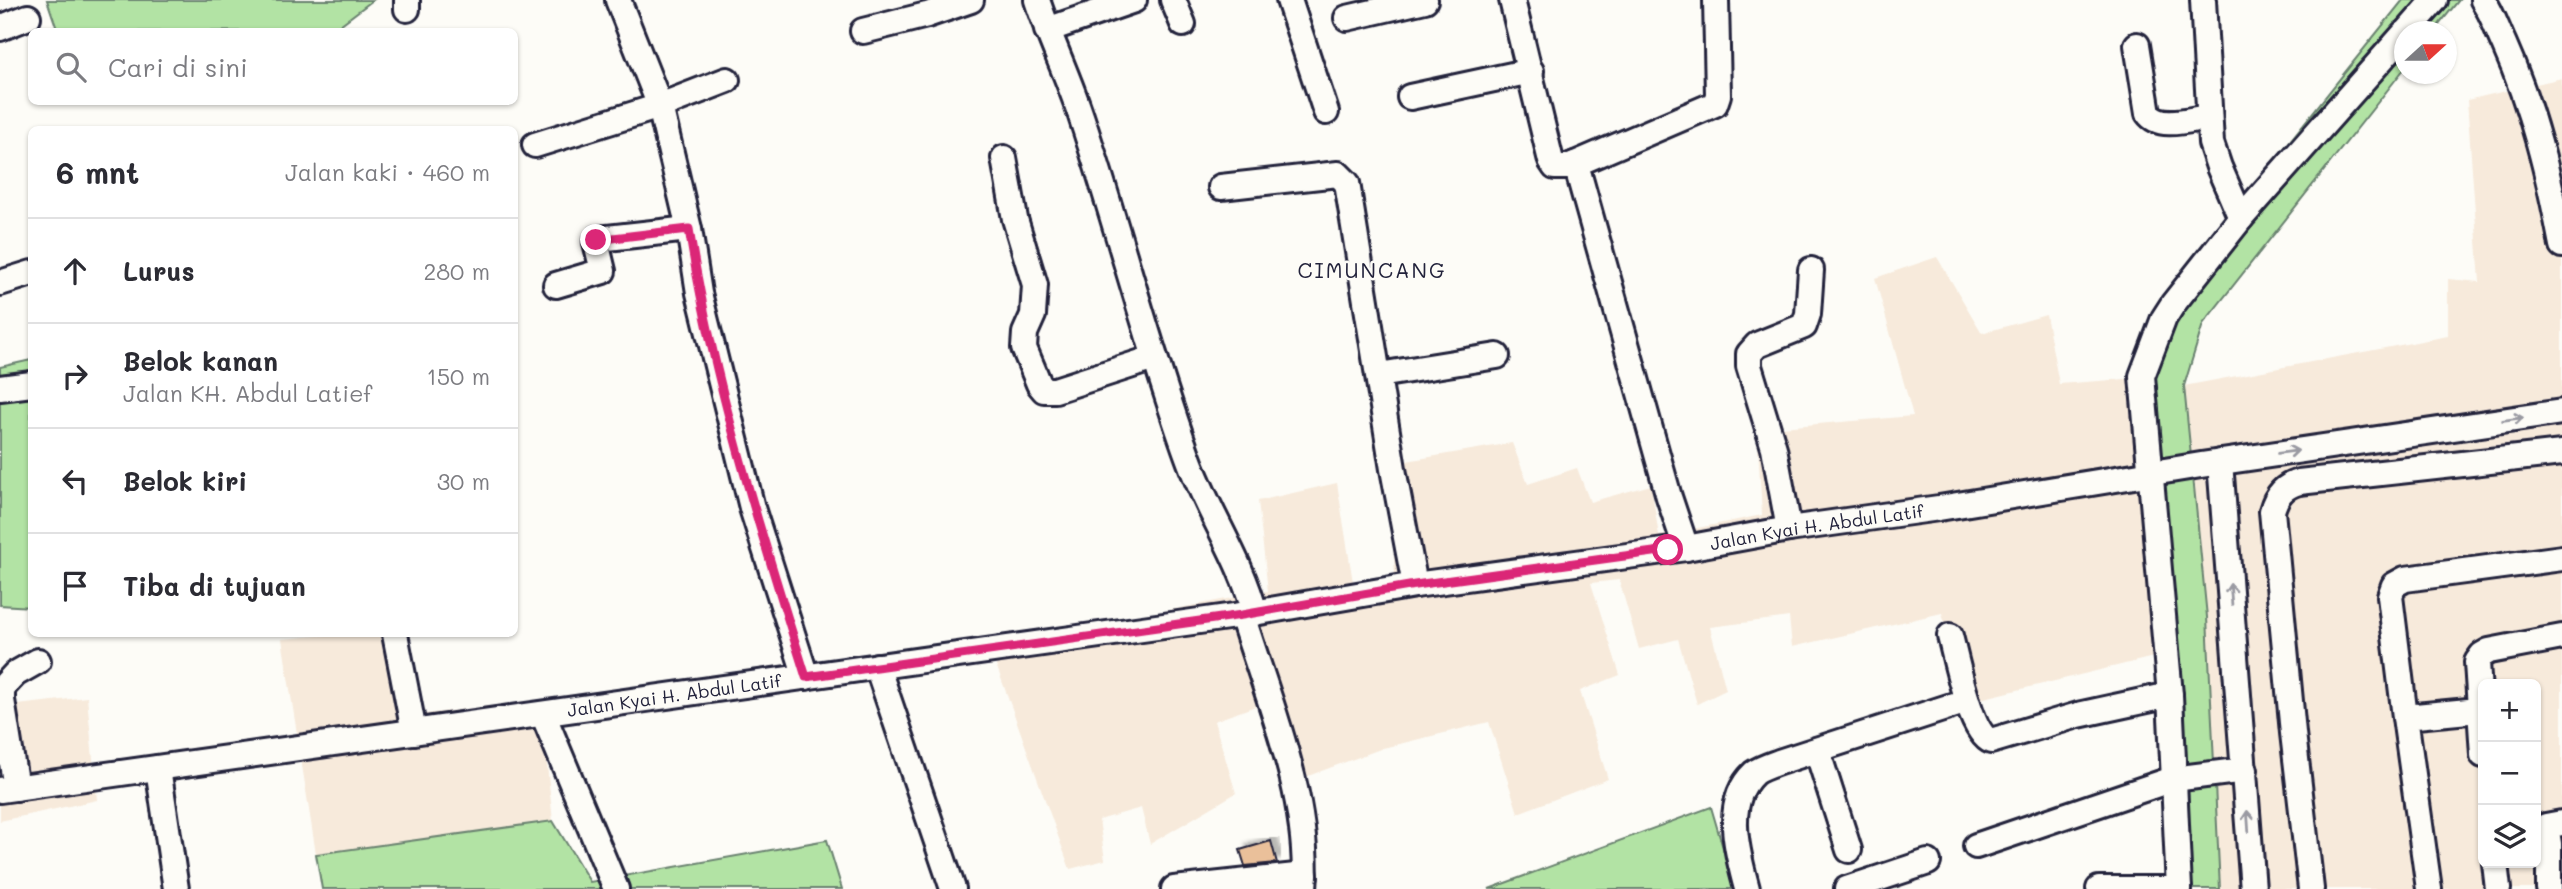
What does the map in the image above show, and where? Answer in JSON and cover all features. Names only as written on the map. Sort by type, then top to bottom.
[{"type":"street","points":[[618,0],[660,106],[689,229],[699,293],[752,508],[806,677]]},
{"type":"street","points":[[863,32],[923,8],[971,0]]},
{"type":"street","points":[[1037,0],[1082,116],[1154,358],[1189,460],[1223,538],[1244,577],[1248,614],[1298,804],[1305,882],[1174,889]]},
{"type":"street","points":[[1047,30],[1134,0]]},
{"type":"street","points":[[1172,0],[1182,24]]},
{"type":"street","points":[[1289,0],[1326,112]]},
{"type":"street","points":[[1347,18],[1426,0]]},
{"type":"street","points":[[1512,0],[1551,161],[1559,168],[1575,164],[1715,104],[1718,95],[1716,0]]},
{"type":"street","points":[[2203,0],[2211,142],[2218,167],[2241,218]]},
{"type":"street","points":[[2417,21],[2435,0]]},
{"type":"street","points":[[2483,0],[2510,56],[2545,157],[2562,245]]},
{"type":"street","points":[[0,28],[28,17]]},
{"type":"street","points":[[2137,46],[2148,113],[2152,118],[2160,123],[2209,117]]},
{"type":"street","points":[[2099,889],[2179,889],[2170,695],[2142,376],[2164,318],[2241,218],[2394,46]]},
{"type":"street","points":[[1410,97],[1531,71]]},
{"type":"street","points":[[535,145],[660,106],[727,80]]},
{"type":"street","points":[[1004,158],[1015,219],[1035,285],[1033,315],[1025,333],[1024,348],[1039,384],[1044,390],[1055,390],[1154,358]]},
{"type":"street","points":[[1575,164],[1669,497],[1686,548]]},
{"type":"street","points":[[1221,187],[1338,174],[1343,176],[1349,192],[1393,470],[1415,585]]},
{"type":"street","points":[[556,285],[603,271],[596,242],[598,239],[689,229]]},
{"type":"street","points":[[1789,529],[1774,449],[1749,366],[1749,354],[1757,345],[1804,326],[1808,314],[1811,270]]},
{"type":"street","points":[[0,283],[28,274]]},
{"type":"street","points":[[1379,375],[1497,356]]},
{"type":"street","points":[[0,388],[28,384]]},
{"type":"street","name":"Jalan Kyai H. Abdul Latif","points":[[8,789],[1248,614],[1415,585],[1686,548],[1789,529],[1940,508],[2220,462],[2562,412]]},
{"type":"street","points":[[2311,889],[2273,525],[2272,511],[2276,499],[2290,484],[2299,482],[2562,453]]},
{"type":"street","points":[[2220,462],[2253,889]]},
{"type":"street","points":[[2429,889],[2390,596],[2393,585],[2405,579],[2562,558]]},
{"type":"street","points":[[1950,636],[1967,701],[1982,735],[1991,741],[2078,715],[2170,695]]},
{"type":"street","points":[[397,637],[414,732]]},
{"type":"street","points":[[2478,686],[2477,662],[2482,655],[2490,651],[2562,637]]},
{"type":"street","points":[[8,789],[2,688],[15,674],[38,661]]},
{"type":"street","points":[[877,666],[953,889]]},
{"type":"street","points":[[1747,889],[1734,831],[1737,807],[1747,783],[1755,773],[1967,701]]},
{"type":"street","points":[[2405,717],[2478,710]]},
{"type":"street","points":[[543,714],[616,889]]},
{"type":"street","points":[[1817,750],[1849,850]]},
{"type":"street","points":[[158,768],[176,889]]},
{"type":"street","points":[[1976,846],[2173,779],[2245,770]]},
{"type":"street","points":[[2548,825],[2549,889]]},
{"type":"street","points":[[1847,889],[1928,862]]},
{"type":"street","points":[[2496,868],[2498,889]]},
{"type":"shaded area","points":[[2562,78],[2562,889],[2220,889],[2207,617],[2184,386],[2448,336],[2448,279],[2480,282],[2467,100]]},
{"type":"shaded area","points":[[1937,257],[1982,333],[2046,315],[2059,384],[2138,378],[2170,653],[1964,703],[1942,613],[1792,647],[1789,617],[1710,627],[1726,690],[1697,704],[1678,639],[1639,649],[1619,580],[1591,583],[1620,675],[1580,691],[1608,779],[1518,813],[1489,722],[1383,748],[1284,785],[1264,703],[1214,721],[1236,793],[1150,844],[1141,808],[1099,820],[1105,860],[1070,869],[989,645],[1268,591],[1258,501],[1337,483],[1353,582],[1395,576],[1389,464],[1512,443],[1528,484],[1577,468],[1590,502],[1651,485],[1659,536],[1762,515],[1757,429],[1913,416],[1875,278]]},
{"type":"shaded area","points":[[387,637],[400,717],[540,700],[553,821],[316,854],[282,639]]},
{"type":"shaded area","points":[[87,697],[97,800],[0,821],[0,707]]},
{"type":"green space","points":[[47,0],[373,0],[336,28],[57,28]]},
{"type":"green space","points":[[2403,0],[2459,0],[2442,21],[2394,21],[2394,82],[2203,324],[2184,386],[2207,617],[2220,889],[2180,889],[2138,378],[2172,288]]},
{"type":"green space","points":[[28,361],[28,607],[0,605],[0,367]]},
{"type":"green space","points":[[1711,807],[1735,889],[1489,889]]},
{"type":"green space","points":[[553,821],[590,882],[827,840],[842,889],[322,889],[316,854]]},
{"type":"building","points":[[1271,841],[1277,863],[1245,866],[1240,850]]},
{"type":"district","name":"CIMUNCANG","points":[[1372,269]]},
{"type":"route","points":[[596,240],[689,229],[699,293],[752,508],[806,677],[1242,615],[1415,585],[1668,550]]}]
